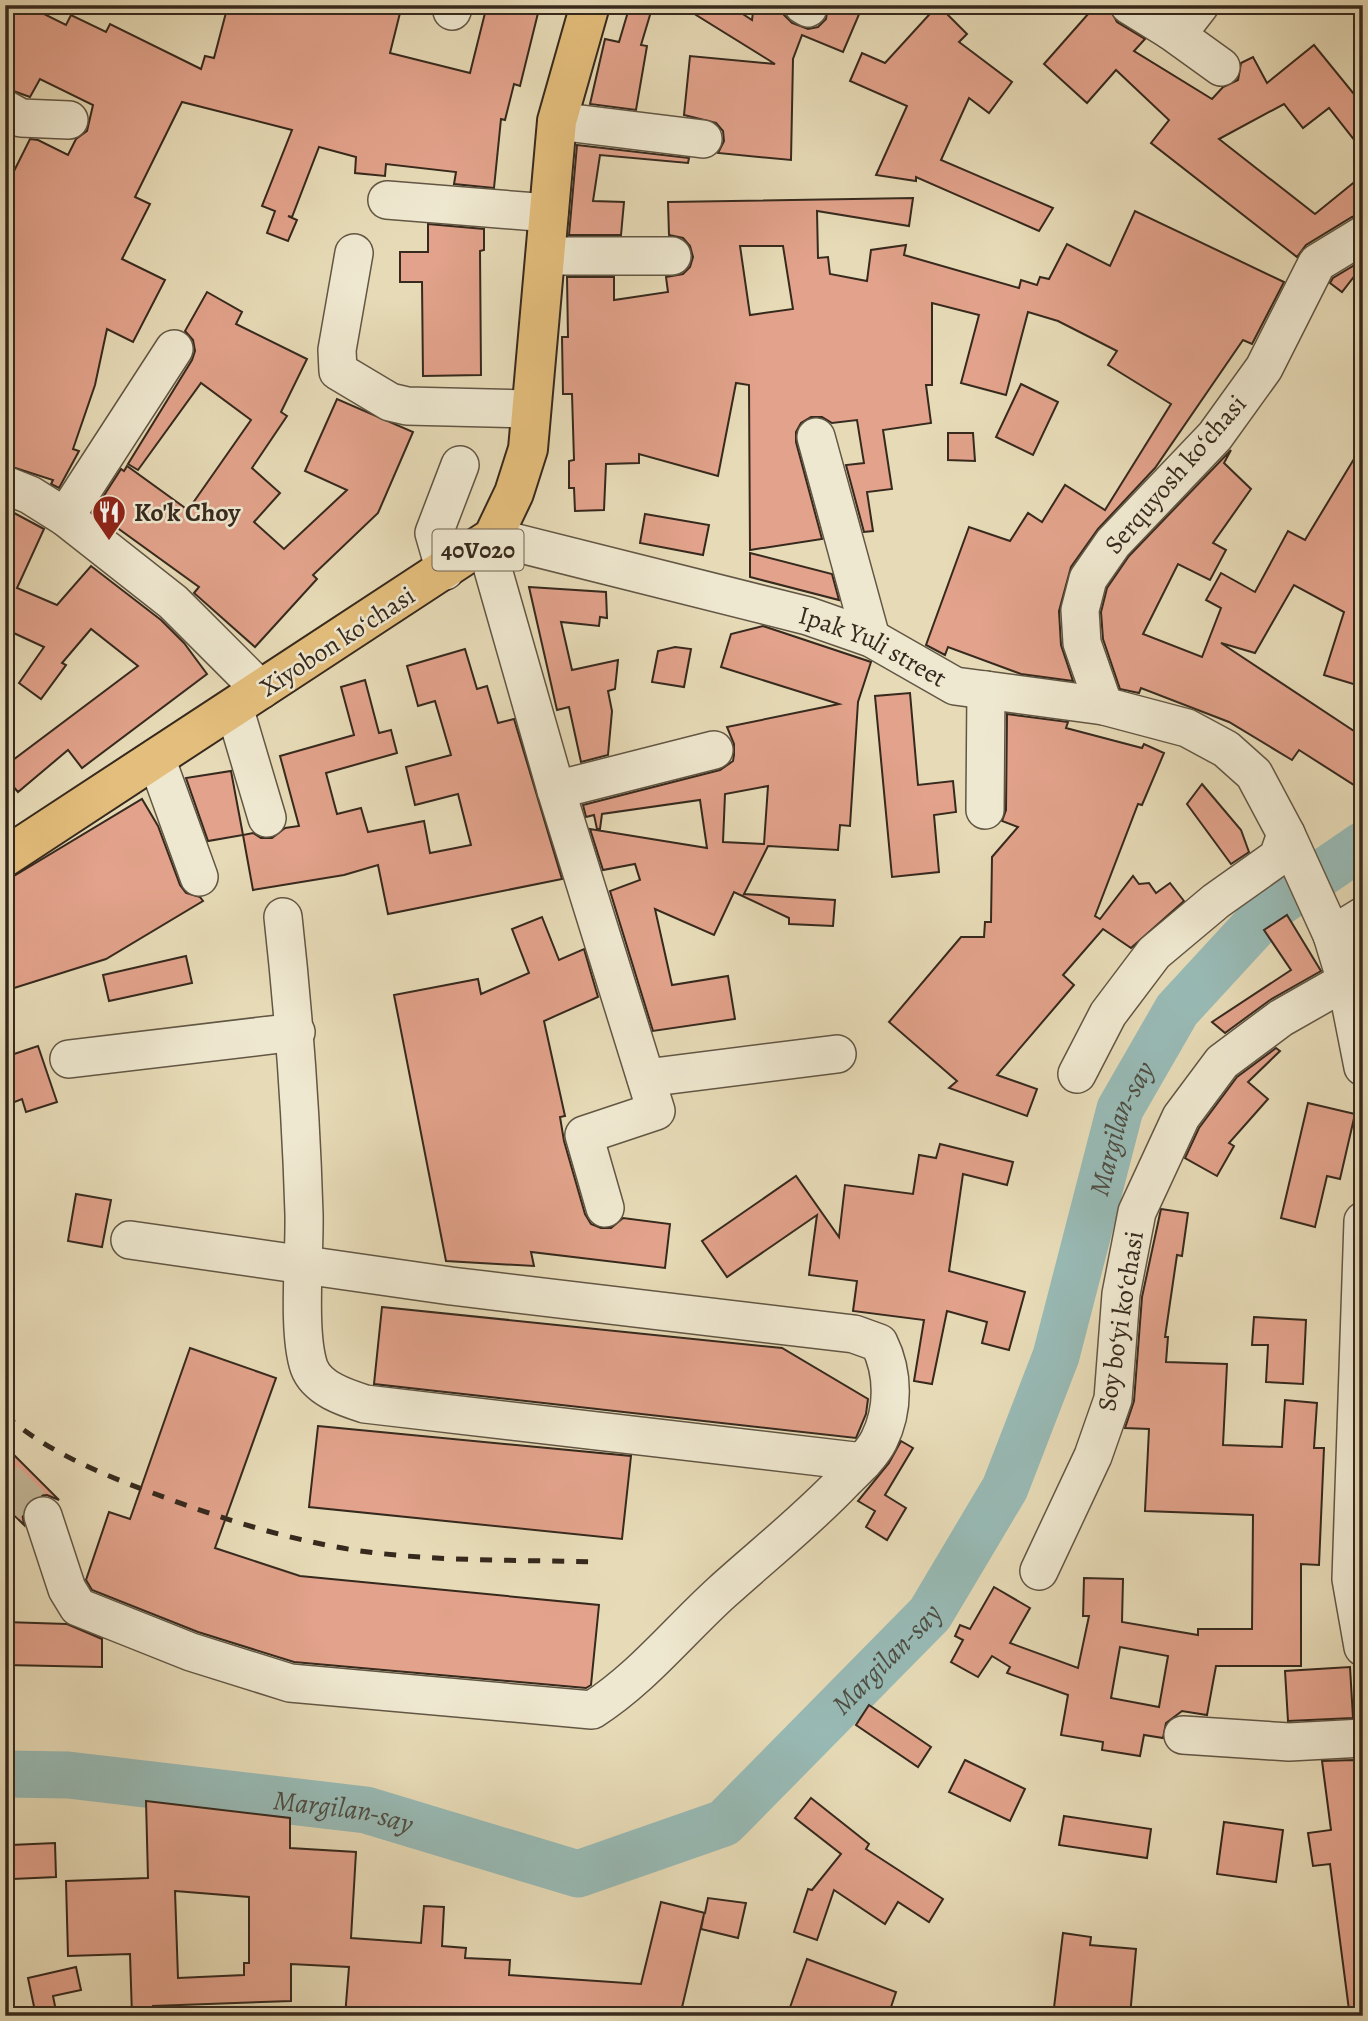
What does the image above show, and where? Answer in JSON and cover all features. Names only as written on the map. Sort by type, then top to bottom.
[{"type":"main road","name":"40V020","points":[[490,541],[514,493],[528,449],[557,121],[585,6]]},
{"type":"main road","name":"Xiyobon koʻchasi","points":[[5,857],[490,541]]},
{"type":"street","points":[[1129,5],[1171,30],[1221,67]]},
{"type":"street","points":[[1171,30],[1183,27],[1200,5]]},
{"type":"street","points":[[5,109],[21,118],[69,120]]},
{"type":"street","points":[[557,121],[703,139]]},
{"type":"street","points":[[387,200],[548,214]]},
{"type":"street","name":"Serquyosh koʻchasi","points":[[1104,706],[1082,643],[1080,610],[1088,579],[1113,543],[1223,425],[1264,368],[1317,263],[1363,235]]},
{"type":"street","points":[[354,253],[337,350],[338,371],[390,402],[407,406],[531,409]]},
{"type":"street","points":[[545,256],[672,256]]},
{"type":"street","points":[[65,517],[174,349]]},
{"type":"street","points":[[817,437],[871,638]]},
{"type":"street","points":[[445,571],[434,533],[460,465]]},
{"type":"street","points":[[5,485],[30,495],[65,517],[173,602],[248,698],[267,818]]},
{"type":"street","points":[[490,541],[556,790],[656,1111],[584,1135],[605,1208]]},
{"type":"street","name":"Ipak Yuli street","points":[[490,541],[808,616],[871,638],[955,686],[1104,706],[1187,728],[1226,749],[1254,774],[1286,834],[1332,935],[1346,981],[1363,1067]]},
{"type":"street","points":[[985,810],[986,690]]},
{"type":"street","points":[[556,790],[714,750]]},
{"type":"street","points":[[156,758],[199,877]]},
{"type":"street","points":[[1077,1074],[1108,1014],[1154,953],[1216,901],[1278,857],[1286,834]]},
{"type":"street","points":[[1332,935],[1363,916]]},
{"type":"street","points":[[283,917],[296,1032],[305,1264],[303,1333],[310,1370],[334,1394],[365,1404],[863,1462]]},
{"type":"street","name":"Soy boʻyi koʻchasi","points":[[1039,1571],[1093,1456],[1113,1399],[1121,1294],[1137,1212],[1181,1116],[1222,1062],[1281,1018],[1346,981]]},
{"type":"street","points":[[69,1059],[296,1032]]},
{"type":"street","points":[[646,1078],[837,1054]]},
{"type":"street","points":[[1363,1221],[1351,1579],[1363,1647]]},
{"type":"street","points":[[43,1516],[67,1589],[78,1607],[191,1651],[290,1683],[592,1710],[618,1694],[723,1591],[783,1542],[863,1462],[879,1441],[890,1406],[889,1363],[879,1343],[854,1334],[451,1286],[130,1240]]},
{"type":"street","points":[[1183,1735],[1289,1742],[1363,1738]]},
{"type":"building","points":[[5,5],[26,5],[66,25],[71,15],[106,32],[110,24],[201,69],[205,56],[214,58],[228,5],[402,5],[390,53],[470,73],[487,5],[540,5],[520,86],[514,84],[505,120],[501,119],[494,188],[454,184],[456,172],[386,164],[385,176],[355,173],[356,157],[319,147],[292,217],[288,216],[297,220],[288,241],[267,233],[275,211],[262,206],[292,130],[182,102],[135,197],[150,204],[122,259],[165,280],[133,342],[107,329],[95,385],[73,449],[79,451],[59,488],[51,484],[53,480],[6,465],[11,450],[5,449],[5,189],[30,139],[38,140],[68,155],[76,139],[87,131],[93,105],[40,79],[30,97],[5,88]]},
{"type":"building","points":[[630,5],[653,5],[641,45],[647,46],[636,110],[590,104],[605,39],[619,42]]},
{"type":"building","points":[[680,5],[729,5],[752,20],[754,5],[782,5],[784,15],[792,23],[808,29],[818,27],[826,19],[828,5],[863,5],[843,52],[802,35],[793,59],[791,160],[718,153],[724,141],[723,131],[716,123],[684,115],[690,56],[775,64]]},
{"type":"building","points":[[938,5],[967,34],[959,42],[1012,82],[989,113],[969,98],[941,160],[1053,208],[1039,231],[916,177],[916,181],[876,175],[907,106],[850,81],[862,53],[885,63]]},
{"type":"building","points":[[1096,5],[1108,5],[1117,22],[1145,39],[1134,51],[1212,99],[1223,87],[1238,80],[1241,63],[1253,57],[1267,83],[1314,45],[1363,105],[1363,151],[1329,108],[1303,128],[1284,104],[1219,139],[1315,214],[1363,175],[1363,214],[1352,217],[1306,245],[1297,257],[1151,143],[1169,120],[1116,70],[1087,103],[1044,64]]},
{"type":"building","points":[[577,145],[689,158],[688,163],[600,155],[593,201],[624,202],[621,235],[569,235]]},
{"type":"building","points":[[913,198],[909,226],[817,211],[818,258],[828,257],[830,274],[867,281],[871,250],[906,245],[904,255],[1019,288],[1021,280],[1037,285],[1040,277],[1049,279],[1067,244],[1110,266],[1135,211],[1284,282],[1252,344],[1243,340],[1155,468],[1098,529],[1071,567],[1059,611],[1061,645],[1073,681],[1021,674],[948,647],[945,655],[926,645],[969,527],[1010,541],[1028,513],[1042,522],[1065,485],[1105,510],[1171,404],[1108,365],[1117,351],[1058,321],[1028,312],[1006,395],[961,383],[979,315],[932,303],[932,385],[926,385],[931,423],[883,430],[892,489],[867,492],[873,531],[864,532],[846,465],[864,463],[857,420],[832,423],[822,417],[811,417],[801,423],[796,432],[796,442],[822,539],[750,550],[749,385],[736,383],[718,476],[639,454],[639,463],[606,464],[604,510],[575,511],[574,488],[569,488],[569,461],[574,460],[572,394],[563,394],[562,337],[568,337],[567,277],[614,277],[614,300],[668,292],[666,277],[683,274],[690,267],[693,257],[690,246],[683,238],[669,235],[668,202]],"holes":[[[740,246],[783,246],[793,309],[750,315]]]},
{"type":"building","points":[[428,224],[484,229],[484,250],[480,251],[481,375],[423,376],[422,282],[400,282],[400,252],[428,252]]},
{"type":"building","points":[[1363,260],[1363,265],[1342,292],[1330,283],[1333,278]]},
{"type":"building","points":[[207,292],[242,312],[236,324],[307,359],[281,412],[287,416],[252,468],[280,493],[254,522],[284,549],[347,490],[305,471],[337,399],[413,432],[378,513],[313,575],[317,579],[255,647],[194,593],[199,587],[94,511],[121,469],[124,471],[127,466],[188,510],[251,420],[201,383],[138,470],[128,464],[192,360],[195,351],[193,340],[185,331]]},
{"type":"building","points":[[1021,384],[1058,402],[1033,455],[996,437]]},
{"type":"building","points":[[948,433],[973,433],[975,461],[948,460]]},
{"type":"building","points":[[1363,444],[1363,687],[1324,675],[1344,612],[1294,585],[1255,653],[1221,643],[1363,737],[1363,771],[1354,785],[1299,750],[1292,760],[1229,722],[1141,688],[1139,693],[1120,689],[1103,639],[1101,612],[1107,588],[1129,556],[1231,450],[1224,463],[1251,489],[1213,543],[1226,550],[1210,580],[1178,564],[1143,634],[1202,657],[1221,608],[1206,600],[1221,573],[1255,592],[1288,531],[1305,540]]},
{"type":"building","points":[[5,508],[44,529],[17,588],[57,605],[91,566],[161,620],[184,643],[207,674],[82,768],[68,750],[18,792],[5,777],[5,766],[138,666],[91,629],[62,663],[66,665],[41,699],[19,683],[44,647],[5,629]]},
{"type":"building","points":[[645,514],[709,525],[703,555],[640,543]]},
{"type":"building","points":[[750,553],[832,574],[839,600],[750,577]]},
{"type":"building","points":[[529,587],[606,592],[607,618],[600,617],[599,626],[561,622],[572,670],[618,660],[615,689],[608,691],[612,711],[608,755],[581,762],[569,707],[557,710]]},
{"type":"building","points":[[763,626],[871,662],[858,702],[850,826],[840,825],[838,850],[768,846],[744,894],[835,900],[833,926],[789,924],[789,918],[734,892],[714,935],[655,909],[672,985],[728,976],[735,1019],[653,1031],[610,891],[640,880],[635,864],[603,870],[590,829],[707,848],[700,800],[602,814],[600,829],[597,829],[594,815],[586,817],[583,805],[720,770],[733,761],[734,755],[734,744],[727,727],[839,704],[721,667],[731,634]],"holes":[[[768,786],[764,844],[723,842],[725,794]]]},
{"type":"building","points":[[675,647],[691,649],[684,687],[652,682],[658,651]]},
{"type":"building","points":[[465,649],[477,689],[487,686],[498,723],[514,719],[562,879],[388,914],[378,865],[344,875],[253,890],[243,835],[253,833],[261,838],[272,838],[285,828],[299,826],[280,756],[354,735],[341,687],[365,680],[379,733],[391,730],[397,753],[326,773],[337,814],[361,808],[368,832],[424,821],[430,853],[471,845],[458,794],[415,805],[406,767],[451,755],[435,701],[418,706],[407,666]]},
{"type":"building","points":[[910,693],[918,785],[953,781],[956,812],[934,815],[939,872],[892,877],[875,696]]},
{"type":"building","points":[[1007,714],[1068,722],[1066,728],[1142,748],[1144,744],[1164,753],[1142,805],[1138,804],[1095,916],[1100,919],[1133,876],[1139,884],[1149,883],[1156,893],[1170,883],[1184,901],[1131,948],[1103,929],[1063,975],[1074,985],[997,1075],[1037,1089],[1027,1116],[949,1088],[957,1081],[889,1022],[961,937],[984,937],[985,922],[991,922],[992,857],[1018,827],[1002,821],[1006,810]]},
{"type":"building","points":[[231,771],[243,835],[208,841],[186,778]]},
{"type":"building","points":[[1202,784],[1241,830],[1249,852],[1231,864],[1187,804]]},
{"type":"building","points":[[142,799],[158,826],[180,885],[186,893],[200,897],[203,901],[106,959],[11,989],[5,968],[5,892],[14,876]]},
{"type":"building","points":[[1287,915],[1321,971],[1270,1000],[1225,1033],[1212,1022],[1291,970],[1264,930]]},
{"type":"building","points":[[542,917],[559,960],[584,949],[598,997],[544,1021],[565,1116],[560,1117],[564,1141],[585,1214],[591,1224],[601,1228],[611,1228],[623,1218],[670,1224],[665,1268],[531,1252],[534,1266],[446,1261],[394,995],[478,979],[481,994],[529,973],[512,929]]},
{"type":"building","points":[[186,956],[192,983],[109,1001],[103,975]]},
{"type":"building","points":[[38,1046],[57,1102],[26,1112],[22,1099],[12,1103],[5,1084],[5,1057]]},
{"type":"building","points":[[1276,1048],[1280,1051],[1248,1082],[1268,1099],[1229,1143],[1234,1146],[1217,1176],[1185,1158],[1199,1128],[1237,1077]]},
{"type":"building","points":[[1308,1103],[1355,1114],[1340,1179],[1327,1176],[1315,1227],[1281,1218]]},
{"type":"building","points":[[940,1144],[1013,1162],[1007,1185],[963,1174],[949,1271],[1025,1292],[1009,1350],[982,1343],[987,1322],[947,1311],[932,1384],[914,1381],[924,1320],[853,1311],[857,1281],[809,1275],[817,1215],[727,1277],[702,1241],[796,1176],[839,1237],[845,1185],[913,1194],[919,1155],[936,1158]]},
{"type":"building","points":[[76,1194],[111,1200],[102,1247],[68,1241]]},
{"type":"building","points":[[1161,1209],[1188,1213],[1182,1256],[1177,1255],[1165,1337],[1168,1337],[1166,1362],[1227,1364],[1223,1445],[1282,1447],[1285,1400],[1317,1403],[1314,1448],[1324,1448],[1319,1565],[1301,1564],[1301,1666],[1216,1666],[1207,1715],[1182,1711],[1166,1723],[1163,1738],[1144,1735],[1140,1756],[1102,1750],[1103,1742],[1061,1735],[1068,1695],[1007,1673],[1010,1667],[992,1656],[978,1677],[951,1662],[963,1640],[955,1636],[960,1625],[970,1629],[994,1587],[1030,1608],[1010,1643],[1078,1668],[1089,1616],[1083,1616],[1084,1578],[1123,1579],[1122,1622],[1198,1635],[1198,1629],[1252,1629],[1253,1515],[1145,1511],[1149,1429],[1125,1428],[1134,1401],[1142,1297]],"holes":[[[1120,1647],[1168,1656],[1159,1707],[1111,1698]]]},
{"type":"building","points":[[382,1307],[782,1348],[868,1399],[866,1414],[856,1438],[374,1384]]},
{"type":"building","points":[[1254,1317],[1306,1320],[1303,1384],[1266,1382],[1268,1345],[1252,1345]]},
{"type":"building","points":[[190,1348],[276,1378],[215,1548],[300,1576],[599,1605],[591,1685],[586,1688],[294,1662],[198,1632],[92,1590],[86,1580],[109,1512],[130,1519]]},
{"type":"building","points":[[318,1426],[631,1456],[622,1539],[309,1507]]},
{"type":"building","points":[[901,1441],[913,1448],[885,1495],[906,1508],[887,1540],[866,1527],[875,1511],[858,1501],[889,1463]]},
{"type":"building","points":[[5,1446],[59,1500],[47,1495],[37,1496],[28,1502],[22,1512],[24,1525],[5,1506]]},
{"type":"building","points":[[5,1622],[67,1624],[102,1639],[102,1667],[5,1665]]},
{"type":"building","points":[[1350,1667],[1353,1718],[1288,1721],[1285,1671]]},
{"type":"building","points":[[869,1705],[931,1747],[918,1767],[856,1725]]},
{"type":"building","points":[[965,1760],[1025,1789],[1010,1821],[949,1792]]},
{"type":"building","points":[[1354,1760],[1363,1828],[1363,2009],[1349,2010],[1330,1864],[1313,1866],[1308,1833],[1331,1830],[1322,1761]]},
{"type":"building","points":[[811,1798],[869,1844],[866,1849],[943,1899],[929,1922],[898,1902],[885,1924],[834,1890],[817,1940],[794,1932],[808,1889],[812,1890],[841,1854],[795,1818]]},
{"type":"building","points":[[146,1801],[290,1818],[290,1848],[356,1852],[351,1938],[421,1943],[424,1906],[444,1907],[442,1946],[466,1948],[465,1958],[510,1960],[509,1975],[641,1984],[661,1902],[705,1913],[708,1898],[746,1903],[738,1938],[701,1929],[704,1914],[680,2016],[345,2016],[349,1967],[291,1964],[291,2001],[153,2006],[153,2016],[132,2016],[130,1954],[68,1956],[66,1881],[148,1878]],"holes":[[[175,1891],[249,1897],[249,1963],[244,1963],[244,1975],[178,1978]]]},
{"type":"building","points":[[1064,1816],[1151,1829],[1147,1858],[1059,1845]]},
{"type":"building","points":[[1224,1822],[1283,1830],[1276,1882],[1217,1874]]},
{"type":"building","points":[[55,1843],[56,1877],[13,1879],[11,1845]]},
{"type":"building","points":[[1063,1933],[1091,1937],[1090,1945],[1136,1949],[1130,2016],[1053,2016]]},
{"type":"building","points":[[807,1959],[896,1992],[888,2016],[787,2016]]},
{"type":"building","points":[[76,1967],[81,1990],[53,1996],[57,2016],[36,2016],[28,1978]]},
{"type":"waterway","name":"Margilan-say","points":[[5,1774],[68,1775],[366,1810],[578,1874],[724,1823],[930,1614],[1005,1488],[1056,1356],[1120,1109],[1177,1010],[1271,908],[1363,845]]},
{"type":"tunnel","points":[[5,1480],[43,1516]]},
{"type":"railway","points":[[5,1415],[55,1450],[112,1477],[210,1513],[291,1537],[346,1549],[417,1557],[593,1562]]},
{"type":"place","name":"Ko'k Choy","points":[[109,542]]}]
